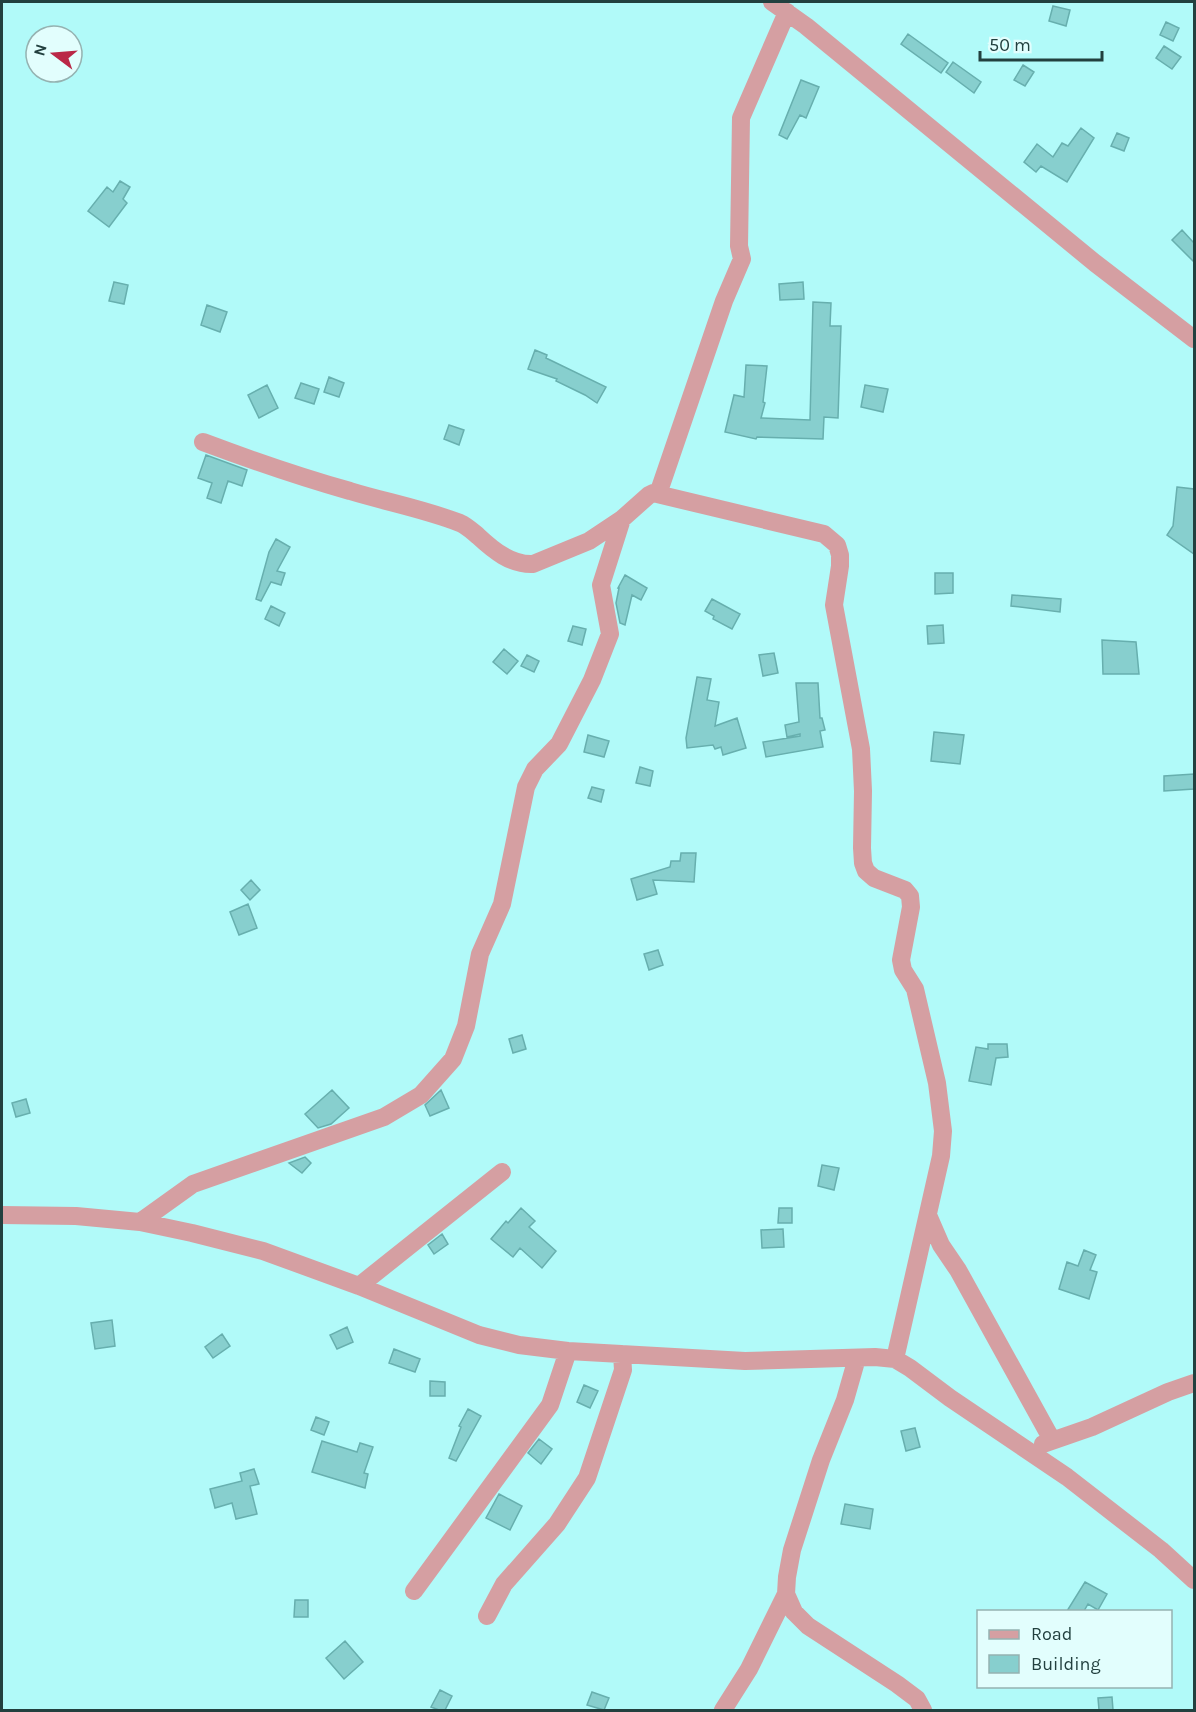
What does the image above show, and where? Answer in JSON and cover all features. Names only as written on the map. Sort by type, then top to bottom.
[{"type":"street","points":[[658,494],[724,301],[742,259],[739,246],[741,118],[779,7],[806,26],[1095,263],[1194,339]]},
{"type":"street","points":[[202,442],[349,491],[424,511],[462,524],[503,556],[524,565],[533,564],[589,541],[622,519],[649,495],[658,494],[824,534],[837,545],[840,566],[834,605],[861,749],[863,863],[866,871],[874,878],[905,890],[910,896],[911,907],[901,960],[903,970],[915,989],[938,1083],[943,1131],[941,1156],[895,1359]]},
{"type":"street","points":[[140,1222],[193,1184],[384,1117],[421,1095],[453,1059],[466,1026],[480,954],[502,904],[526,787],[535,769],[559,744],[592,680],[609,634],[601,585],[622,519]]},
{"type":"street","points":[[359,1286],[502,1172]]},
{"type":"street","points":[[2,1215],[76,1216],[140,1222],[192,1233],[263,1251],[359,1286],[479,1335],[519,1345],[568,1351],[745,1361],[875,1357],[895,1359],[1067,1477],[1161,1550],[1194,1580]]},
{"type":"street","points":[[928,1215],[941,1245],[958,1270],[1052,1440]]},
{"type":"street","points":[[414,1591],[550,1405],[568,1351]]},
{"type":"street","points":[[487,1617],[504,1584],[557,1524],[587,1478],[623,1370],[622,1354]]},
{"type":"street","points":[[723,1710],[749,1669],[786,1594],[792,1550],[821,1460],[845,1400],[857,1358]]},
{"type":"street","points":[[1028,1451],[1194,1383]]},
{"type":"street","points":[[786,1594],[794,1612],[808,1626],[897,1684],[917,1699],[923,1710]]},
{"type":"building","points":[[1053,6],[1070,10],[1066,26],[1049,21]]},
{"type":"building","points":[[1166,22],[1179,28],[1173,41],[1160,35]]},
{"type":"building","points":[[908,34],[948,63],[941,73],[901,44]]},
{"type":"building","points":[[1164,46],[1181,57],[1172,69],[1156,58]]},
{"type":"building","points":[[953,62],[981,82],[974,93],[946,72]]},
{"type":"building","points":[[1023,65],[1034,72],[1025,86],[1014,80]]},
{"type":"building","points":[[801,80],[819,87],[806,118],[800,115],[787,139],[779,135]]},
{"type":"building","points":[[1081,128],[1094,138],[1067,182],[1041,166],[1036,172],[1024,162],[1037,144],[1053,157],[1062,143],[1068,146]]},
{"type":"building","points":[[1117,133],[1129,138],[1124,151],[1111,146]]},
{"type":"building","points":[[120,181],[130,187],[123,199],[127,203],[109,227],[88,211],[107,187],[113,192]]},
{"type":"building","points":[[1182,230],[1194,243],[1194,262],[1172,240]]},
{"type":"building","points":[[114,282],[128,285],[124,304],[109,301]]},
{"type":"building","points":[[803,282],[804,299],[780,300],[779,284]]},
{"type":"building","points":[[813,302],[831,303],[830,326],[841,326],[838,418],[824,417],[823,439],[757,437],[756,439],[725,432],[734,395],[744,397],[746,365],[767,366],[763,402],[765,403],[761,418],[810,420]]},
{"type":"building","points":[[207,305],[227,312],[220,332],[201,325]]},
{"type":"building","points":[[535,350],[547,355],[546,358],[606,387],[597,403],[556,381],[557,379],[528,369]]},
{"type":"building","points":[[329,377],[344,383],[339,397],[324,392]]},
{"type":"building","points":[[301,383],[319,389],[314,404],[295,398]]},
{"type":"building","points":[[267,385],[278,408],[259,418],[248,395]]},
{"type":"building","points":[[865,385],[888,389],[883,412],[861,407]]},
{"type":"building","points":[[449,425],[464,430],[459,445],[444,439]]},
{"type":"building","points":[[206,455],[247,470],[242,486],[228,481],[221,503],[207,498],[212,483],[198,478]]},
{"type":"building","points":[[1177,487],[1194,489],[1194,554],[1167,535],[1173,526]]},
{"type":"building","points":[[276,539],[290,547],[277,571],[285,573],[281,585],[271,582],[261,601],[256,599],[269,552]]},
{"type":"building","points":[[935,573],[953,573],[953,593],[935,594]]},
{"type":"building","points":[[625,575],[647,588],[641,600],[632,595],[625,625],[620,623],[616,603],[618,588]]},
{"type":"building","points":[[1012,595],[1061,599],[1060,612],[1011,606]]},
{"type":"building","points":[[712,599],[740,614],[732,629],[713,619],[714,616],[705,611]]},
{"type":"building","points":[[271,606],[285,613],[279,626],[265,619]]},
{"type":"building","points":[[943,625],[944,643],[928,644],[927,626]]},
{"type":"building","points":[[573,626],[586,629],[582,645],[568,641]]},
{"type":"building","points":[[1102,640],[1136,642],[1139,674],[1103,674]]},
{"type":"building","points":[[504,649],[518,661],[507,674],[493,662]]},
{"type":"building","points":[[774,653],[778,673],[763,676],[759,655]]},
{"type":"building","points":[[527,655],[539,661],[534,672],[521,666]]},
{"type":"building","points":[[697,677],[711,679],[707,700],[719,702],[715,726],[737,718],[746,748],[723,755],[721,747],[715,749],[713,745],[687,748],[686,738]]},
{"type":"building","points":[[796,683],[818,683],[820,718],[822,718],[825,730],[820,731],[823,747],[766,757],[763,742],[800,736],[800,734],[787,737],[785,725],[799,722]]},
{"type":"building","points":[[934,732],[964,735],[960,764],[931,761]]},
{"type":"building","points":[[588,735],[609,741],[604,757],[584,752]]},
{"type":"building","points":[[640,767],[653,771],[650,786],[636,783]]},
{"type":"building","points":[[1194,774],[1194,789],[1164,791],[1164,776]]},
{"type":"building","points":[[592,787],[604,790],[601,802],[588,798]]},
{"type":"building","points":[[681,853],[696,853],[694,882],[653,880],[657,894],[637,900],[631,879],[670,867],[671,861],[680,861]]},
{"type":"building","points":[[251,880],[260,890],[250,900],[241,890]]},
{"type":"building","points":[[248,904],[257,928],[239,935],[230,912]]},
{"type":"building","points":[[658,950],[663,965],[649,970],[644,954]]},
{"type":"building","points":[[522,1035],[526,1049],[513,1053],[509,1039]]},
{"type":"building","points":[[988,1044],[1007,1044],[1008,1057],[996,1058],[991,1085],[969,1081],[976,1047],[988,1049]]},
{"type":"building","points":[[332,1090],[349,1108],[331,1124],[318,1128],[305,1114]]},
{"type":"building","points":[[441,1090],[449,1108],[430,1116],[425,1105]]},
{"type":"building","points":[[26,1099],[30,1113],[16,1117],[12,1103]]},
{"type":"building","points":[[305,1157],[311,1163],[302,1173],[289,1163]]},
{"type":"building","points":[[822,1165],[839,1168],[834,1190],[818,1186]]},
{"type":"building","points":[[521,1208],[535,1221],[529,1227],[556,1251],[542,1268],[520,1248],[513,1257],[491,1239]]},
{"type":"building","points":[[779,1208],[792,1208],[792,1223],[778,1223]]},
{"type":"building","points":[[783,1229],[784,1247],[762,1248],[761,1230]]},
{"type":"building","points":[[442,1234],[448,1244],[434,1254],[428,1245]]},
{"type":"building","points":[[1084,1250],[1096,1255],[1090,1270],[1097,1272],[1089,1299],[1059,1289],[1067,1262],[1078,1266]]},
{"type":"building","points":[[112,1320],[115,1346],[95,1349],[91,1323]]},
{"type":"building","points":[[347,1327],[353,1342],[337,1349],[330,1335]]},
{"type":"building","points":[[222,1334],[230,1346],[213,1358],[205,1347]]},
{"type":"building","points":[[394,1349],[420,1359],[415,1372],[389,1363]]},
{"type":"building","points":[[430,1381],[445,1382],[445,1396],[430,1396]]},
{"type":"building","points":[[584,1385],[598,1391],[590,1408],[577,1402]]},
{"type":"building","points":[[468,1409],[481,1416],[456,1461],[449,1458],[461,1427],[459,1426]]},
{"type":"building","points":[[316,1417],[329,1422],[324,1435],[311,1430]]},
{"type":"building","points":[[915,1428],[920,1447],[906,1451],[901,1431]]},
{"type":"building","points":[[539,1439],[552,1449],[541,1464],[528,1453]]},
{"type":"building","points":[[322,1441],[357,1452],[360,1443],[373,1447],[364,1473],[368,1474],[365,1488],[312,1472]]},
{"type":"building","points":[[254,1469],[259,1484],[250,1486],[257,1514],[236,1519],[232,1503],[215,1508],[210,1489],[242,1481],[240,1473]]},
{"type":"building","points":[[499,1494],[522,1506],[510,1530],[486,1518]]},
{"type":"building","points":[[845,1504],[873,1509],[870,1529],[841,1524]]},
{"type":"building","points":[[1085,1582],[1107,1594],[1098,1610],[1088,1604],[1085,1610],[1068,1610]]},
{"type":"building","points":[[295,1600],[308,1600],[308,1617],[294,1617]]},
{"type":"building","points":[[345,1641],[363,1662],[344,1679],[326,1658]]},
{"type":"building","points":[[440,1690],[452,1696],[445,1710],[431,1707]]},
{"type":"building","points":[[592,1692],[609,1698],[604,1710],[587,1705]]},
{"type":"building","points":[[1112,1697],[1113,1710],[1099,1710],[1098,1698]]}]
